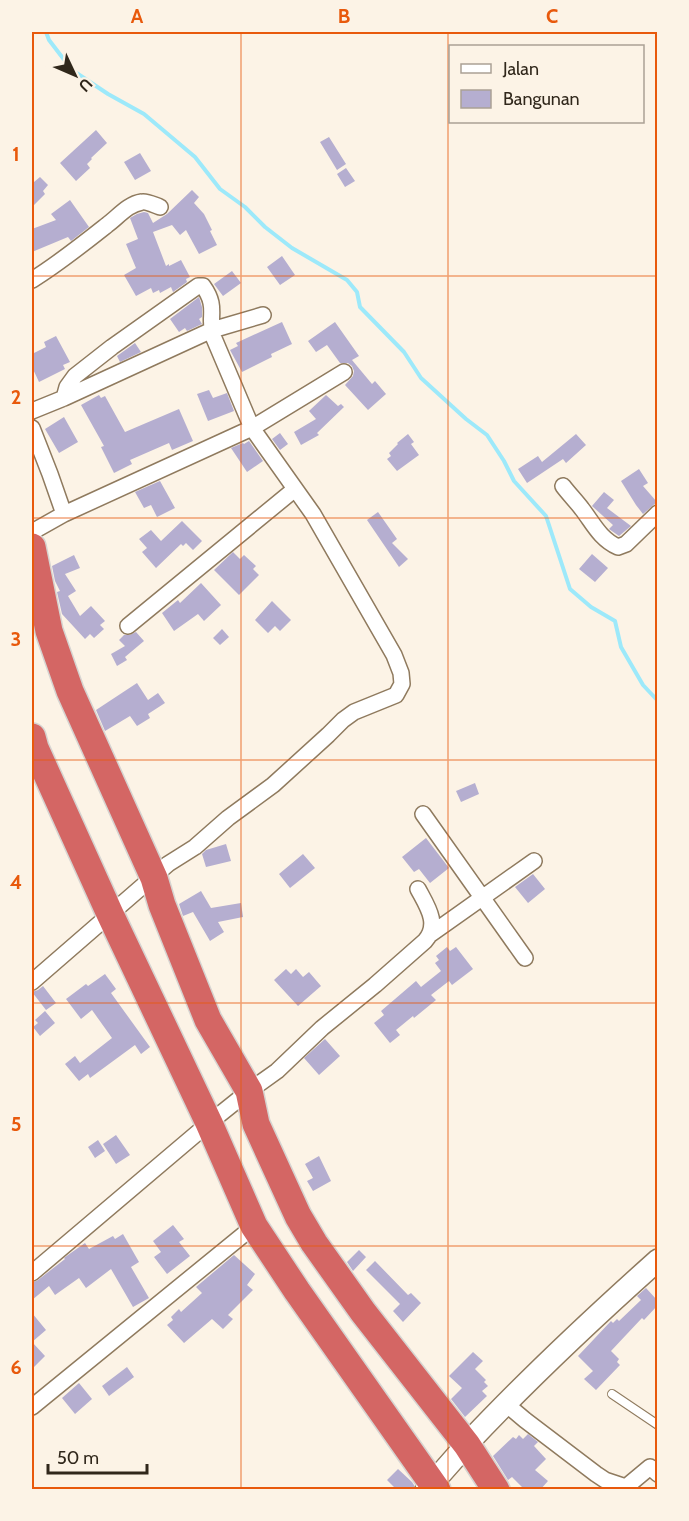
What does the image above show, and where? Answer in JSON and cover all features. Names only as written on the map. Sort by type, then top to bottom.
[{"type":"highway","points":[[32,547],[49,631],[70,691],[154,878],[162,905],[208,1020],[249,1091],[256,1125],[298,1216],[314,1243],[363,1312],[467,1445],[496,1490]]},
{"type":"highway","points":[[33,745],[209,1123],[254,1226],[432,1487]]},
{"type":"street","points":[[32,280],[51,268],[129,207],[142,202],[160,207]]},
{"type":"street","points":[[32,982],[168,864],[195,847],[228,818],[273,785],[342,720],[354,712],[396,695],[402,684],[401,673],[394,655],[313,514],[252,428],[219,352],[212,330],[212,304],[203,286],[198,286],[75,376],[67,387],[64,398]]},
{"type":"street","points":[[32,411],[212,330],[263,315]]},
{"type":"street","points":[[32,532],[64,514],[252,428],[344,372]]},
{"type":"street","points":[[32,428],[64,514]]},
{"type":"street","points":[[563,486],[602,537],[618,547],[626,544],[657,513]]},
{"type":"street","points":[[128,626],[295,489]]},
{"type":"street","points":[[423,814],[525,958]]},
{"type":"street","points":[[32,1273],[209,1123],[277,1071],[322,1028],[375,985],[431,934],[534,861]]},
{"type":"street","points":[[418,889],[430,913],[431,934]]},
{"type":"street","points":[[32,1407],[254,1226]]},
{"type":"street","points":[[432,1487],[467,1445],[506,1404],[657,1260]]},
{"type":"street","points":[[506,1404],[605,1480],[626,1487],[655,1468]]},
{"type":"lane","points":[[612,1394],[657,1425]]},
{"type":"building","points":[[96,130],[107,143],[91,158],[87,164],[90,168],[76,181],[60,163]]},
{"type":"building","points":[[329,137],[346,164],[337,170],[320,142]]},
{"type":"building","points":[[140,153],[151,171],[135,180],[124,162]]},
{"type":"building","points":[[346,168],[355,181],[345,187],[337,174]]},
{"type":"building","points":[[40,177],[48,185],[43,191],[45,194],[32,207],[32,179],[34,182]]},
{"type":"building","points":[[192,190],[199,197],[194,203],[204,214],[217,245],[199,254],[186,230],[180,235],[172,225],[153,232],[166,266],[181,260],[190,277],[173,292],[171,287],[160,293],[159,290],[153,293],[151,288],[136,296],[124,275],[136,268],[126,244],[138,239],[130,218],[144,212],[148,213],[153,223],[167,214]]},
{"type":"building","points":[[70,200],[89,227],[71,241],[68,237],[32,252],[32,229],[56,220],[51,214]]},
{"type":"building","points":[[282,256],[295,275],[280,285],[267,267]]},
{"type":"building","points":[[232,271],[241,283],[223,296],[214,284]]},
{"type":"building","points":[[199,297],[202,317],[199,319],[202,324],[187,331],[185,328],[179,332],[170,319]]},
{"type":"building","points":[[282,322],[292,344],[242,372],[230,350],[238,346],[236,343]]},
{"type":"building","points":[[335,322],[359,356],[352,360],[372,384],[375,381],[386,394],[368,410],[345,385],[353,376],[352,366],[348,363],[340,363],[327,345],[316,352],[308,341]]},
{"type":"building","points":[[56,336],[70,362],[63,365],[65,369],[39,382],[32,367],[32,354],[46,347],[44,342]]},
{"type":"building","points":[[135,343],[141,352],[120,362],[117,356]]},
{"type":"building","points":[[209,390],[213,398],[227,393],[234,411],[208,421],[197,394]]},
{"type":"building","points":[[99,395],[101,398],[105,396],[125,432],[179,409],[193,441],[172,450],[169,443],[130,460],[132,464],[114,473],[101,447],[104,446],[81,405]]},
{"type":"building","points":[[326,395],[338,406],[341,404],[344,407],[317,433],[319,435],[301,445],[294,432],[316,419],[309,411]]},
{"type":"building","points":[[64,417],[78,442],[59,453],[45,429]]},
{"type":"building","points":[[280,433],[288,444],[280,450],[272,439]]},
{"type":"building","points":[[408,434],[414,442],[411,444],[419,455],[397,471],[387,459],[391,456],[389,453],[397,443]]},
{"type":"building","points":[[576,434],[586,445],[566,463],[563,459],[527,483],[518,469],[538,456],[542,462]]},
{"type":"building","points":[[249,441],[263,461],[247,472],[231,448]]},
{"type":"building","points":[[639,469],[648,483],[643,486],[657,502],[643,514],[621,481]]},
{"type":"building","points":[[160,481],[175,508],[157,517],[151,505],[144,508],[135,492]]},
{"type":"building","points":[[604,492],[614,500],[607,508],[631,526],[619,536],[609,529],[613,525],[592,506]]},
{"type":"building","points":[[378,512],[397,539],[392,543],[408,559],[399,567],[367,520]]},
{"type":"building","points":[[182,521],[202,541],[193,550],[186,543],[183,546],[181,544],[156,568],[142,552],[147,548],[139,539],[151,530],[161,541]]},
{"type":"building","points":[[233,552],[240,559],[244,555],[256,566],[253,569],[259,575],[239,595],[214,570]]},
{"type":"building","points":[[592,554],[608,568],[595,582],[579,569]]},
{"type":"building","points":[[74,555],[80,568],[65,574],[76,591],[68,596],[80,616],[91,606],[105,621],[100,625],[104,629],[94,638],[90,634],[85,639],[62,614],[57,592],[60,591],[52,566]]},
{"type":"building","points":[[201,583],[221,605],[204,621],[198,614],[174,631],[162,613],[178,600],[180,603]]},
{"type":"building","points":[[272,601],[291,620],[280,631],[275,626],[268,633],[255,620]]},
{"type":"building","points":[[222,629],[229,637],[220,645],[213,638]]},
{"type":"building","points":[[136,632],[144,641],[125,657],[127,660],[117,666],[111,654],[125,646],[119,640],[124,635]]},
{"type":"building","points":[[137,683],[148,700],[158,693],[165,703],[148,714],[150,718],[137,726],[130,716],[105,731],[96,710]]},
{"type":"building","points":[[475,783],[479,794],[461,802],[456,791]]},
{"type":"building","points":[[426,838],[449,868],[430,883],[419,869],[414,872],[402,857]]},
{"type":"building","points":[[226,844],[231,861],[206,867],[202,854],[206,850]]},
{"type":"building","points":[[303,854],[315,868],[290,888],[279,874]]},
{"type":"building","points":[[533,874],[545,889],[528,903],[515,887]]},
{"type":"building","points":[[201,891],[211,908],[241,903],[243,917],[218,922],[224,932],[210,941],[193,912],[183,916],[179,904]]},
{"type":"building","points":[[447,947],[450,951],[456,947],[473,969],[452,985],[449,981],[431,995],[436,1000],[396,1030],[400,1035],[390,1043],[374,1023],[384,1015],[381,1011],[416,981],[421,987],[441,971],[435,963],[439,960],[436,956]]},
{"type":"building","points":[[286,969],[291,974],[296,969],[303,977],[309,972],[321,986],[298,1006],[274,980]]},
{"type":"building","points":[[105,974],[116,989],[111,993],[150,1047],[141,1054],[135,1045],[90,1078],[88,1074],[79,1081],[65,1064],[75,1056],[80,1063],[112,1038],[92,1010],[81,1019],[66,999],[86,984],[88,986]]},
{"type":"building","points":[[43,986],[56,1003],[46,1010],[32,992]]},
{"type":"building","points":[[45,1011],[55,1023],[40,1036],[33,1027],[38,1023],[35,1020]]},
{"type":"building","points":[[325,1039],[340,1056],[319,1075],[304,1058]]},
{"type":"building","points":[[116,1135],[130,1155],[116,1164],[103,1144]]},
{"type":"building","points":[[98,1140],[105,1151],[95,1158],[88,1147]]},
{"type":"building","points":[[319,1156],[331,1181],[313,1191],[307,1181],[313,1178],[305,1164]]},
{"type":"building","points":[[173,1225],[184,1239],[179,1242],[190,1256],[167,1274],[154,1257],[161,1252],[153,1241]]},
{"type":"building","points":[[123,1234],[139,1262],[131,1267],[149,1298],[133,1307],[111,1269],[86,1288],[79,1278],[55,1295],[49,1286],[32,1300],[32,1283],[68,1255],[85,1243],[89,1249],[113,1236],[115,1239]]},
{"type":"building","points":[[359,1250],[366,1257],[353,1271],[347,1262]]},
{"type":"building","points":[[234,1255],[255,1274],[247,1285],[253,1290],[228,1315],[233,1319],[223,1329],[212,1319],[184,1343],[167,1325],[173,1320],[171,1317],[179,1309],[181,1312],[202,1293],[196,1287]]},
{"type":"building","points":[[375,1261],[408,1295],[411,1293],[421,1303],[403,1322],[393,1311],[400,1304],[366,1270]]},
{"type":"building","points":[[646,1288],[657,1300],[657,1306],[644,1320],[642,1318],[611,1351],[619,1359],[617,1362],[620,1365],[596,1390],[584,1379],[593,1371],[578,1356],[611,1321],[613,1323],[617,1319],[619,1321],[641,1300],[637,1296]]},
{"type":"building","points":[[32,1313],[46,1330],[32,1342]]},
{"type":"building","points":[[32,1342],[45,1356],[32,1369]]},
{"type":"building","points":[[473,1352],[483,1361],[475,1369],[486,1380],[484,1382],[488,1386],[482,1391],[487,1396],[465,1417],[451,1399],[462,1388],[449,1376]]},
{"type":"building","points":[[127,1367],[134,1377],[109,1396],[102,1386]]},
{"type":"building","points":[[79,1383],[92,1399],[75,1414],[62,1398]]},
{"type":"building","points":[[528,1434],[538,1442],[534,1446],[546,1459],[535,1470],[548,1481],[540,1490],[525,1490],[512,1477],[508,1480],[493,1456],[513,1437],[516,1439],[519,1435],[523,1439]]},
{"type":"building","points":[[398,1469],[412,1482],[414,1490],[397,1490],[387,1480]]},
{"type":"waterway","points":[[46,32],[49,40],[72,70],[144,114],[195,157],[220,189],[245,207],[265,227],[292,248],[347,280],[357,292],[360,307],[404,352],[421,378],[487,435],[514,481],[546,516],[570,589],[591,607],[615,621],[621,647],[643,685],[658,701]]}]
